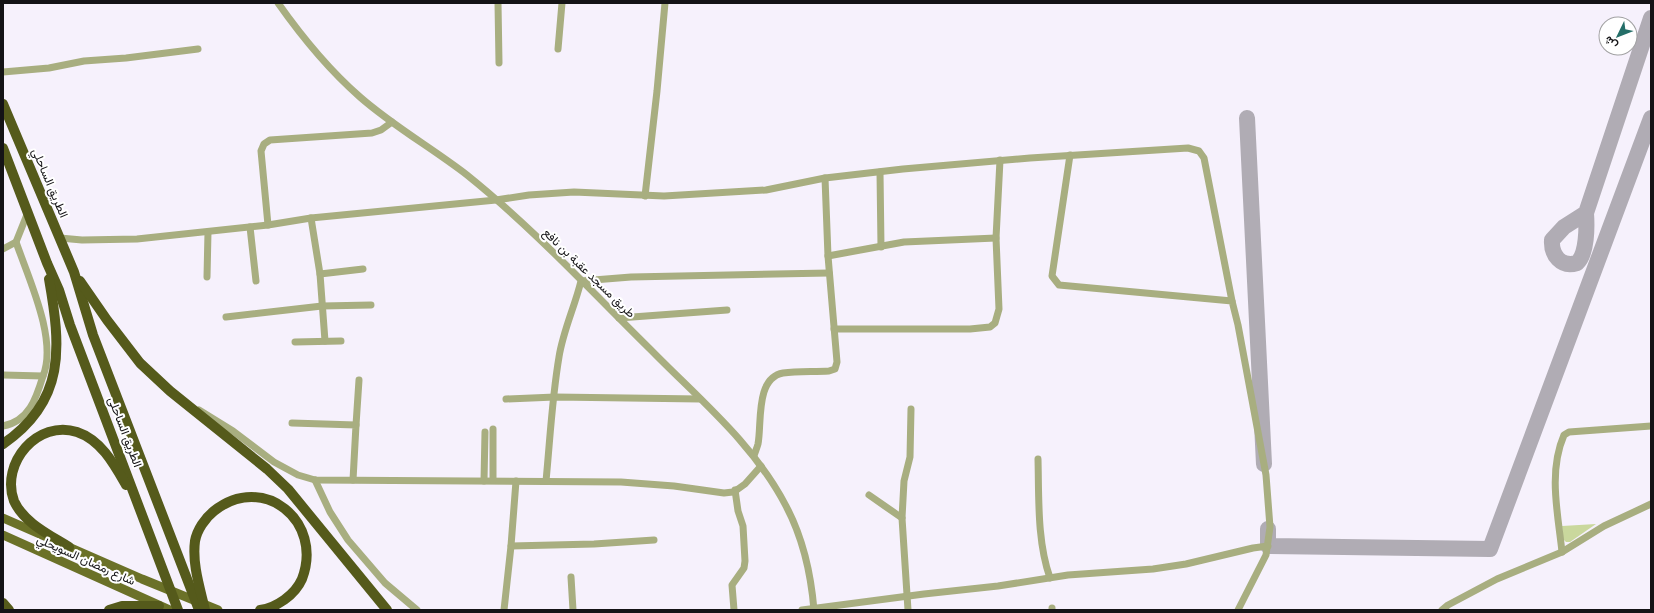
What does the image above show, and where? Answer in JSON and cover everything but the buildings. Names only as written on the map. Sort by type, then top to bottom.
[{"type":"highway","name":"الطريق الساحلي","points":[[3,104],[74,272]]},
{"type":"highway","points":[[3,148],[47,263],[56,325],[57,359],[51,386],[36,414],[29,423],[3,444]]},
{"type":"highway","name":"الطريق الساحلى","points":[[47,263],[59,290],[73,332],[144,518],[173,597],[176,610]]},
{"type":"highway","points":[[74,272],[107,320],[140,363],[170,391],[189,404],[267,469],[288,489],[387,610]]},
{"type":"highway","name":"الطريق الساحلى","points":[[74,272],[93,335],[199,610]]},
{"type":"highway","points":[[69,547],[38,527],[24,515],[14,501],[11,484],[12,469],[20,452],[30,440],[44,433],[59,430],[77,432],[92,440],[106,453],[144,518]]},
{"type":"highway","points":[[205,610],[195,569],[195,540],[200,526],[219,507],[241,498],[252,497],[277,503],[289,512],[300,525],[306,539],[306,568],[300,582],[290,594],[278,604],[260,610]]},
{"type":"highway","points":[[3,603],[9,610]]},
{"type":"highway","points":[[109,610],[122,606],[159,606]]},
{"type":"main road","name":"شارع رمضان السويحلي","points":[[3,518],[142,579],[218,610]]},
{"type":"main road","name":"شارع رمضان السويحلي","points":[[3,536],[170,610]]},
{"type":"street","name":"طريق مسجد عقبة بن نافع","points":[[278,3],[336,75],[360,97],[392,122],[453,165],[496,200],[700,398],[754,456],[776,489],[794,523],[809,572],[814,609]]},
{"type":"street","points":[[498,3],[499,63]]},
{"type":"street","points":[[558,49],[562,3]]},
{"type":"street","points":[[645,196],[665,3]]},
{"type":"street","points":[[3,72],[49,68],[84,61],[126,58],[198,49]]},
{"type":"street","points":[[268,225],[261,151],[264,144],[270,140],[372,133],[380,130],[392,122]]},
{"type":"street","points":[[60,238],[82,240],[137,239],[268,225],[311,218],[496,200],[529,195],[574,192],[645,196],[696,195],[766,190],[825,178],[903,168],[1070,155],[1188,148],[1199,151],[1204,158],[1238,325],[1266,476],[1270,527],[1268,546],[1266,554],[1238,610]]},
{"type":"street","points":[[1070,155],[1052,276],[1055,282],[1059,285],[1232,301]]},
{"type":"street","points":[[834,329],[970,329],[990,327],[995,323],[999,309],[996,238],[1000,160]]},
{"type":"street","points":[[880,172],[881,247]]},
{"type":"street","points":[[754,456],[758,446],[764,390],[773,377],[783,373],[829,371],[835,369],[837,362],[829,273],[825,178]]},
{"type":"street","points":[[3,249],[16,242],[28,212]]},
{"type":"street","points":[[311,218],[320,274],[325,341]]},
{"type":"street","points":[[250,227],[256,281]]},
{"type":"street","points":[[206,277],[208,232]]},
{"type":"street","points":[[828,256],[904,242],[996,238]]},
{"type":"street","points":[[3,426],[19,420],[29,411],[36,399],[46,365],[48,352],[38,302],[16,242]]},
{"type":"street","points":[[320,274],[363,269]]},
{"type":"street","points":[[546,481],[559,356],[565,330],[576,300],[580,281],[631,276],[829,273]]},
{"type":"street","points":[[226,317],[322,306],[371,304]]},
{"type":"street","points":[[619,318],[727,310]]},
{"type":"street","points":[[295,342],[341,341]]},
{"type":"street","points":[[3,375],[43,376]]},
{"type":"street","points":[[353,480],[359,380]]},
{"type":"street","points":[[506,399],[555,397],[700,398]]},
{"type":"street","points":[[189,404],[233,431],[274,462],[298,475],[315,480],[621,482],[674,486],[724,493],[735,490],[744,484],[761,466]]},
{"type":"street","points":[[908,610],[902,518],[904,481],[910,457],[911,409]]},
{"type":"street","points":[[292,423],[356,425]]},
{"type":"street","points":[[1562,552],[1555,480],[1564,435],[1569,432],[1651,426]]},
{"type":"street","points":[[492,480],[493,429]]},
{"type":"street","points":[[484,481],[485,432]]},
{"type":"street","points":[[1038,460],[1044,561],[1050,578]]},
{"type":"street","points":[[315,480],[330,512],[348,540],[385,583],[417,610]]},
{"type":"street","points":[[504,610],[516,481]]},
{"type":"street","points":[[734,610],[732,586],[744,568],[745,561],[743,526],[738,511],[735,490]]},
{"type":"street","points":[[869,495],[902,518]]},
{"type":"street","points":[[1442,610],[1448,605],[1497,579],[1562,552],[1604,526],[1651,504]]},
{"type":"street","points":[[511,546],[594,544],[654,540]]},
{"type":"street","points":[[802,610],[998,586],[1050,578],[1153,569],[1186,564],[1253,548],[1268,546]]},
{"type":"street","points":[[571,577],[573,610]]},
{"type":"green space","points":[[1596,524],[1570,542],[1566,542],[1563,539],[1562,526]]},
{"type":"taxiway","points":[[1586,213],[1564,227],[1552,240],[1555,255],[1566,264],[1577,263],[1583,253],[1585,247],[1586,213],[1651,18]]},
{"type":"taxiway","points":[[1247,118],[1264,464]]},
{"type":"taxiway","points":[[1268,529],[1268,546],[1490,549],[1651,118]]}]
